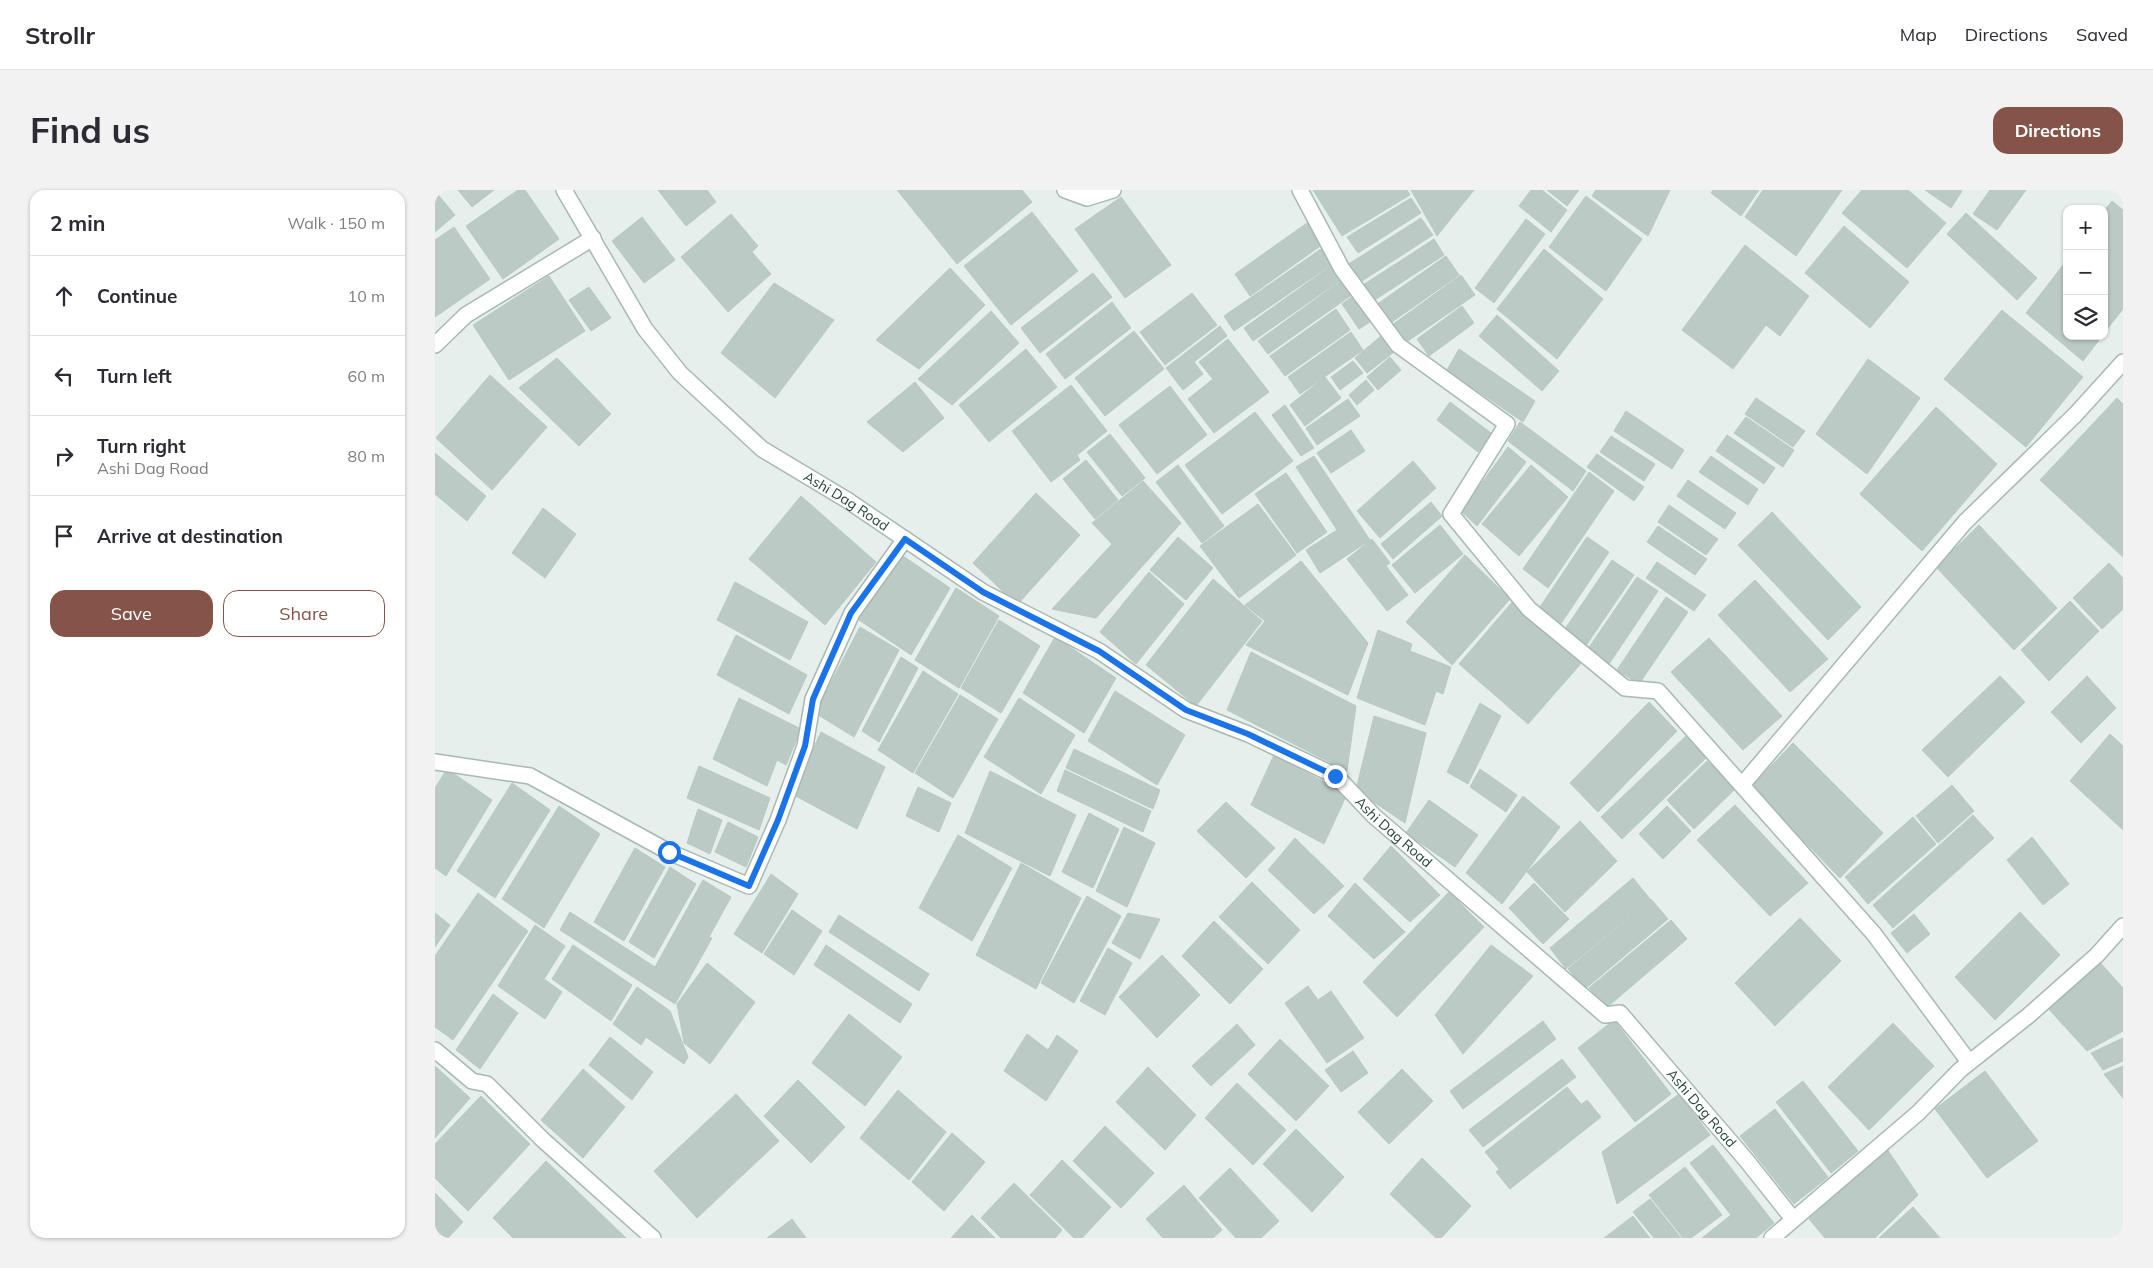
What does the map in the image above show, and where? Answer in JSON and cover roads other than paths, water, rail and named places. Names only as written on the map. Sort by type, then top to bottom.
[{"type":"street","name":"Ashi Dag Road","points":[[564,190],[645,329],[680,373],[762,449],[847,500],[983,592],[1099,651],[1186,710],[1248,734],[1335,776],[1374,816],[1605,1015],[1620,1013],[1793,1219]]},
{"type":"street","points":[[1065,190],[1087,198],[1113,190]]},
{"type":"street","points":[[1300,190],[1342,269],[1398,345],[1507,424],[1451,514],[1529,609],[1625,688],[1658,691],[1874,934],[1969,1062]]},
{"type":"street","points":[[435,345],[467,315],[593,238]]},
{"type":"street","points":[[1742,786],[1965,522],[2075,415],[2123,362]]},
{"type":"street","points":[[435,762],[530,776],[669,852],[749,886],[778,820],[805,746],[813,699],[851,613],[905,539]]},
{"type":"street","points":[[1772,1238],[1918,1113],[1969,1062],[2028,1016],[2097,955],[2123,926]]},
{"type":"street","points":[[435,1050],[472,1081],[487,1084],[543,1140],[653,1238]]}]
